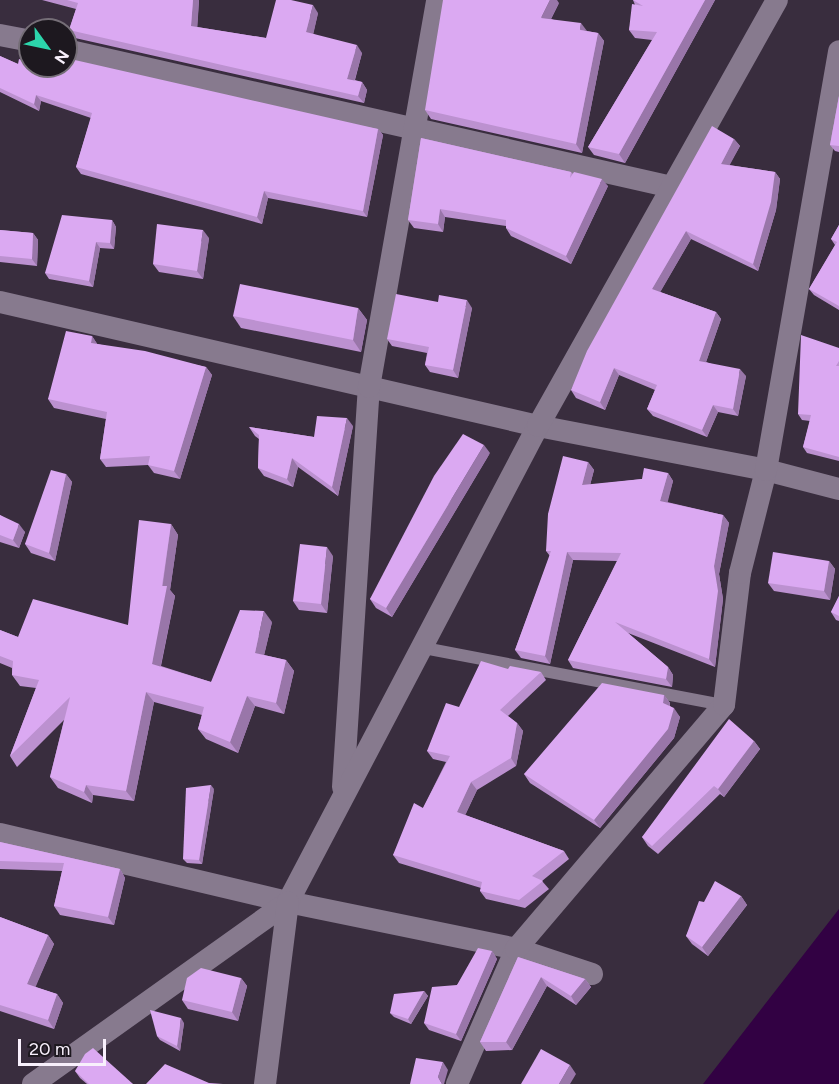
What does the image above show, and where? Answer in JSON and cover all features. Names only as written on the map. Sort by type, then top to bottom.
[{"type":"street","points":[[342,792],[369,387],[437,0]]},
{"type":"street","points":[[265,1084],[288,902],[342,792],[424,648],[538,426],[777,0]]},
{"type":"street","points":[[0,34],[18,38]]},
{"type":"street","points":[[457,1084],[516,949],[724,705],[740,573],[766,470],[839,51]]},
{"type":"street","points":[[78,53],[672,187]]},
{"type":"street","points":[[0,302],[538,426],[766,470],[839,489]]},
{"type":"street","points":[[0,834],[288,902],[516,949],[592,974]]},
{"type":"street","points":[[33,1084],[288,902]]},
{"type":"lane","points":[[424,648],[724,705]]},
{"type":"shaded area","points":[[839,909],[839,1084],[703,1084]]},
{"type":"building","points":[[67,0],[193,0],[191,26],[266,38],[276,0],[291,0],[313,5],[306,32],[357,45],[347,79],[362,82],[358,96],[78,32],[78,18],[73,18],[78,3]]},
{"type":"building","points":[[443,0],[550,0],[541,18],[581,23],[580,30],[598,33],[576,144],[425,110]]},
{"type":"building","points":[[633,0],[705,0],[619,154],[588,147],[657,32],[629,30],[632,4],[643,6]]},
{"type":"building","points":[[0,56],[18,64],[18,78],[78,78],[78,61],[378,129],[363,211],[264,191],[257,217],[76,167],[92,113],[36,95],[34,104],[0,88]]},
{"type":"building","points":[[839,96],[839,146],[830,145]]},
{"type":"building","points":[[712,126],[734,139],[721,164],[775,172],[771,202],[753,264],[686,231],[652,289],[716,312],[699,361],[740,369],[733,409],[713,405],[702,430],[647,409],[657,385],[614,368],[600,402],[571,390],[587,351]]},
{"type":"building","points":[[421,138],[571,172],[570,178],[574,172],[602,179],[566,256],[506,228],[506,220],[440,209],[438,224],[408,220]]},
{"type":"building","points":[[62,215],[112,220],[110,243],[96,242],[89,281],[45,273]]},
{"type":"building","points":[[157,224],[203,230],[197,271],[153,264]]},
{"type":"building","points":[[839,225],[839,306],[809,289],[837,242],[831,239]]},
{"type":"building","points":[[0,230],[33,233],[32,259],[0,256]]},
{"type":"building","points":[[240,284],[358,308],[353,340],[233,316]]},
{"type":"building","points":[[396,294],[438,302],[439,295],[467,300],[453,370],[425,365],[429,347],[387,339]]},
{"type":"building","points":[[66,331],[92,336],[91,343],[145,351],[206,367],[174,471],[148,465],[150,456],[100,459],[107,412],[48,399]]},
{"type":"building","points":[[801,335],[839,348],[839,361],[836,366],[839,366],[839,457],[803,447],[811,415],[798,414]]},
{"type":"building","points":[[317,416],[347,418],[332,487],[292,458],[287,479],[258,468],[259,435],[249,427],[314,437]]},
{"type":"building","points":[[463,434],[484,445],[386,608],[370,599],[434,476]]},
{"type":"building","points":[[563,456],[588,462],[582,485],[642,479],[644,468],[668,473],[660,501],[723,515],[714,566],[718,591],[709,659],[615,622],[668,667],[666,679],[568,660],[621,553],[567,552],[545,656],[515,650],[551,551],[546,551],[548,514]]},
{"type":"building","points":[[51,470],[66,474],[49,553],[25,544]]},
{"type":"building","points":[[0,515],[19,524],[13,540],[0,535]]},
{"type":"building","points":[[139,520],[171,524],[162,586],[167,586],[152,664],[211,682],[240,610],[264,611],[255,653],[286,660],[276,703],[247,696],[230,742],[198,729],[204,707],[146,692],[126,791],[86,785],[84,792],[50,777],[70,697],[10,756],[39,680],[12,675],[13,661],[0,656],[0,630],[18,637],[33,599],[128,625]]},
{"type":"building","points":[[300,544],[327,547],[321,604],[293,601]]},
{"type":"building","points":[[773,552],[829,561],[824,591],[768,583]]},
{"type":"building","points":[[839,596],[839,616],[831,612]]},
{"type":"building","points":[[481,661],[508,669],[510,666],[541,672],[500,710],[517,723],[511,758],[471,782],[457,812],[564,851],[532,876],[543,881],[519,900],[480,891],[482,882],[393,855],[414,803],[423,808],[450,756],[427,751],[446,703],[459,707]]},
{"type":"building","points":[[602,683],[664,695],[663,703],[674,708],[668,729],[594,820],[524,774]]},
{"type":"building","points":[[729,719],[754,741],[718,789],[714,786],[652,846],[642,837]]},
{"type":"building","points":[[211,785],[199,860],[183,859],[186,788]]},
{"type":"building","points":[[0,842],[120,869],[108,917],[54,906],[64,863],[0,861]]},
{"type":"building","points":[[715,881],[741,896],[702,947],[686,936],[699,901],[704,902]]},
{"type":"building","points":[[0,917],[48,935],[27,984],[57,994],[48,1020],[0,1005]]},
{"type":"building","points":[[478,948],[492,951],[456,1034],[424,1023],[432,987],[457,985]]},
{"type":"building","points":[[518,957],[585,979],[571,996],[541,977],[506,1042],[480,1042]]},
{"type":"building","points":[[201,968],[241,978],[232,1012],[182,1000],[187,978]]},
{"type":"building","points":[[424,991],[408,1019],[390,1013],[394,994]]},
{"type":"building","points":[[150,1010],[181,1018],[177,1046],[157,1036]]},
{"type":"building","points":[[93,1048],[133,1084],[89,1084],[75,1071],[85,1054]]},
{"type":"building","points":[[541,1049],[570,1065],[559,1084],[521,1084]]},
{"type":"building","points":[[416,1058],[443,1062],[438,1077],[442,1084],[410,1084]]},
{"type":"building","points":[[165,1064],[209,1083],[223,1084],[146,1084]]}]
